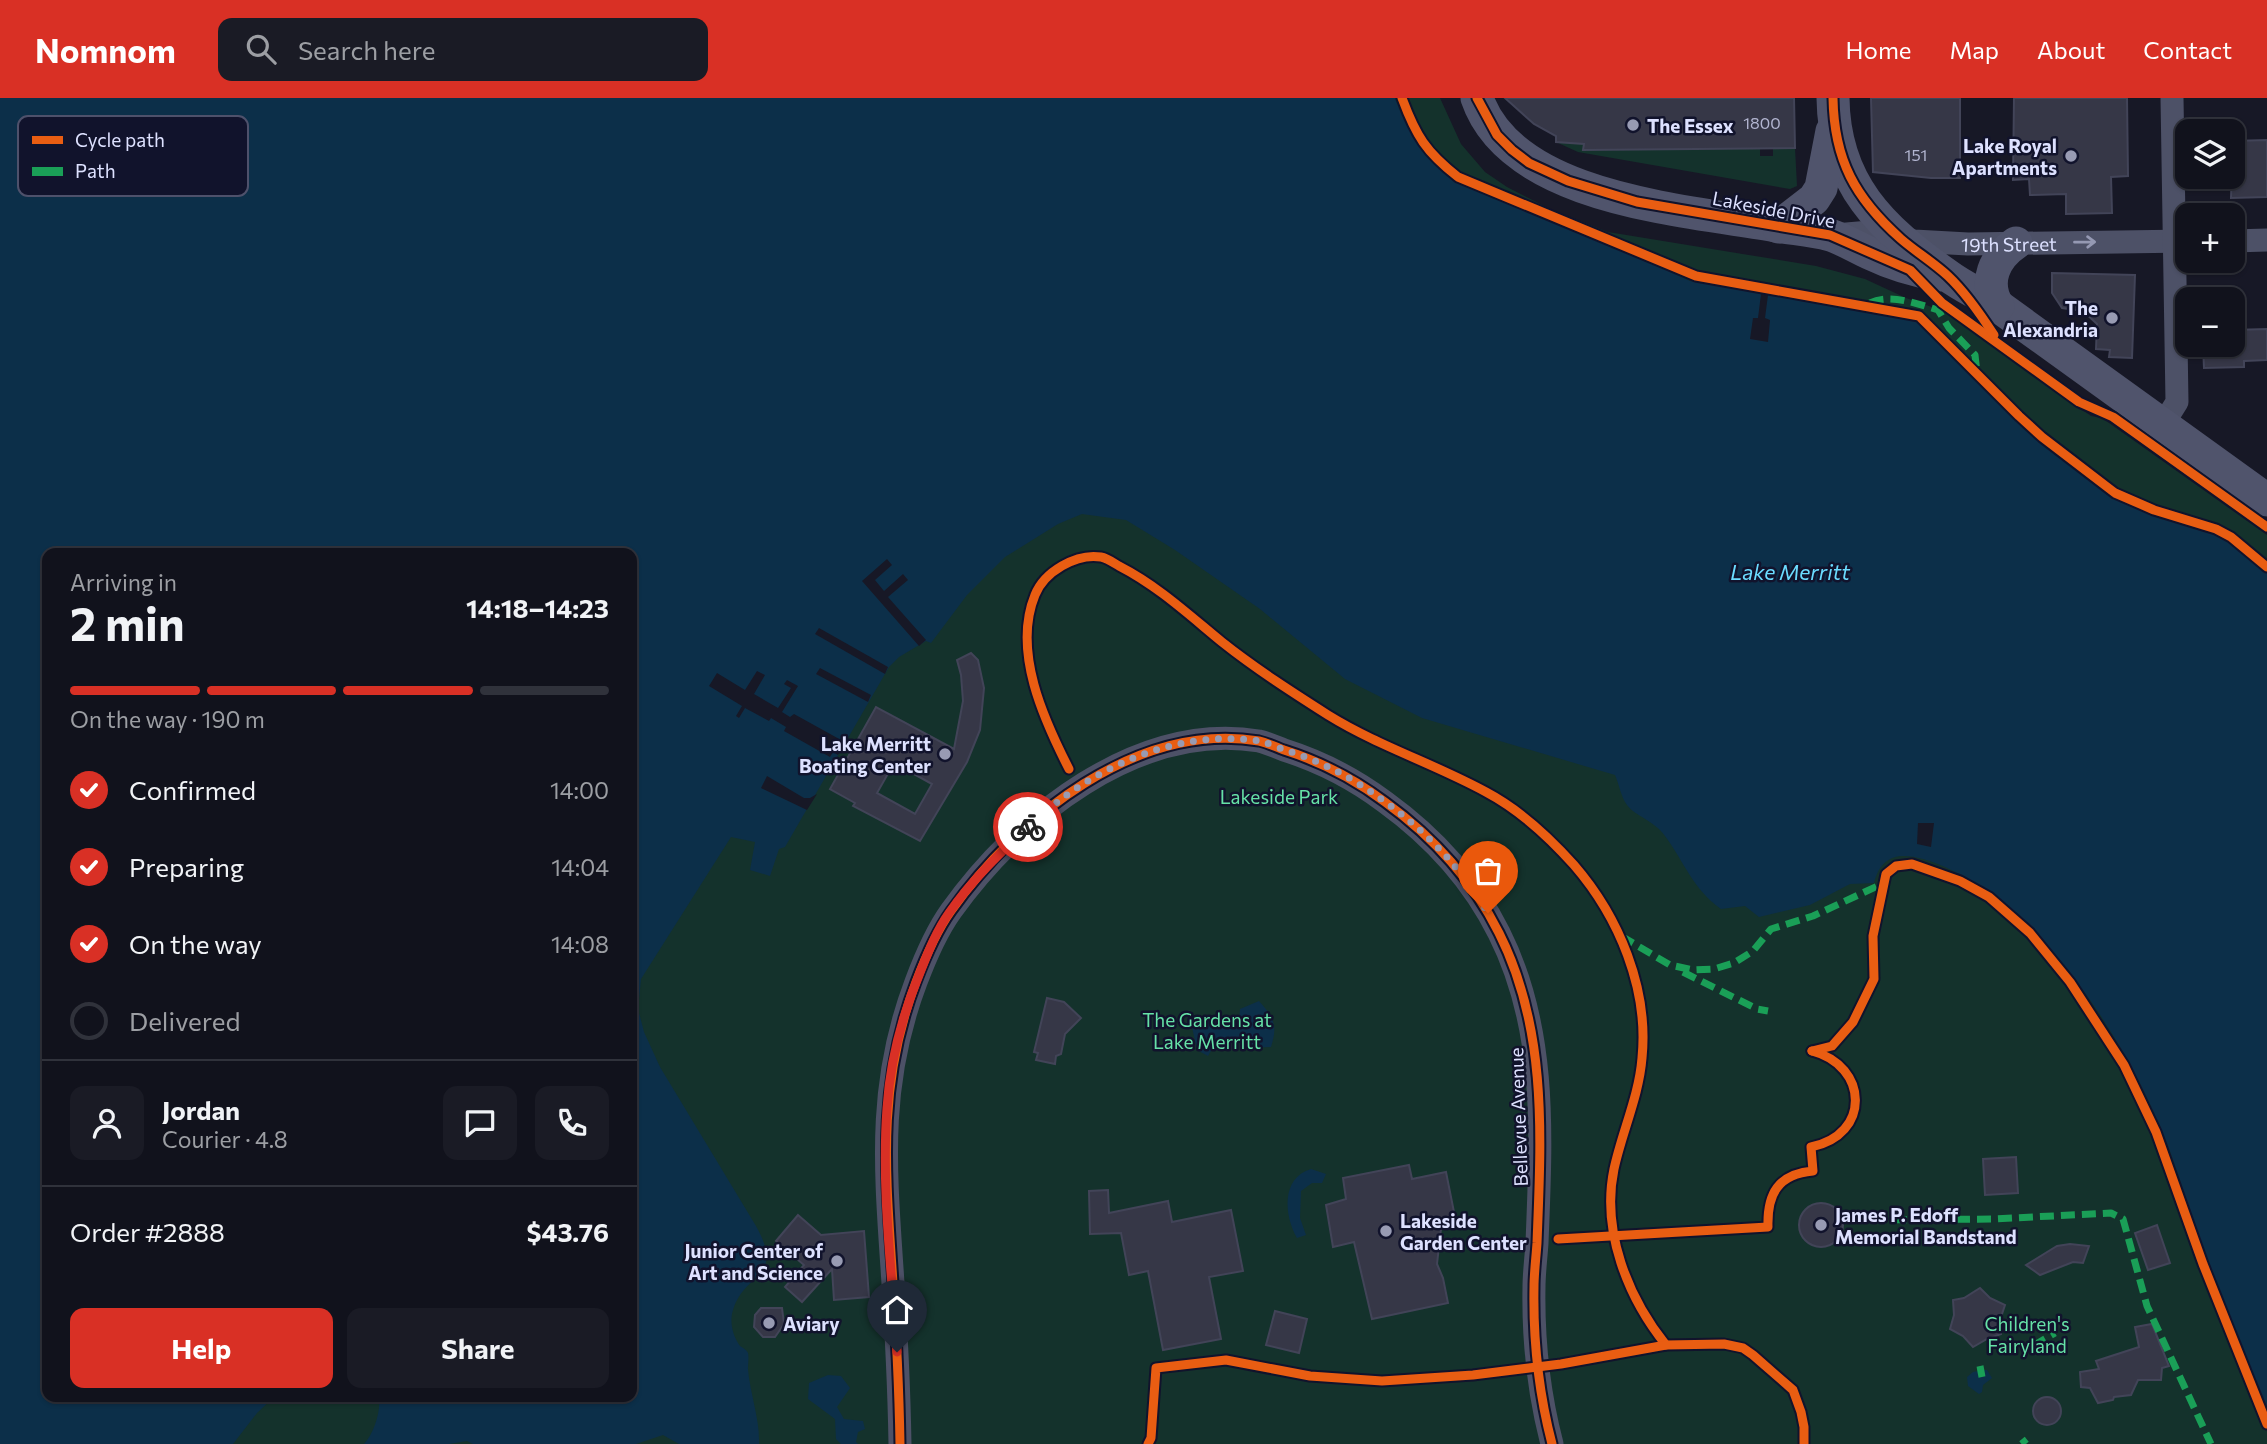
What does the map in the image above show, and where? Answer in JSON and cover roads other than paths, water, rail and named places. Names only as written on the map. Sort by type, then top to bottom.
[{"type":"street","name":"Lakeside Drive","points":[[1477,98],[1497,135],[1529,163],[1592,190],[1637,202],[1830,235],[1910,270],[1949,277]]},
{"type":"street","points":[[2172,98],[2179,203]]},
{"type":"street","name":"Lakeside Drive","points":[[1834,111],[1836,139],[1847,170],[1863,201],[1901,238],[1949,277],[1974,289],[2267,500]]},
{"type":"street","points":[[1778,227],[1814,199],[1821,188],[1834,111]]},
{"type":"street","name":"19th Street","points":[[1830,235],[1870,232],[1939,243],[2175,241]]},
{"type":"street","points":[[2245,241],[2267,240]]},
{"type":"street","points":[[1998,306],[1991,286],[1993,273],[2002,255],[2016,243]]},
{"type":"street","points":[[2162,426],[2177,402],[2180,273]]},
{"type":"street","name":"Bellevue Avenue","points":[[900,1444],[887,1191],[887,1107],[892,1068],[903,1024],[915,984],[934,940],[949,913],[977,877],[1041,814],[1077,786],[1146,753],[1219,739],[1261,741],[1310,757],[1345,774],[1404,816],[1461,872],[1496,927],[1512,959],[1525,995],[1536,1051],[1539,1172],[1534,1285],[1535,1328],[1541,1399],[1552,1444]]},
{"type":"water","name":"Lake Merritt","points":[[0,98],[1395,98],[1420,147],[1438,167],[1460,184],[1605,242],[1690,281],[1917,319],[1929,328],[2013,415],[2114,498],[2147,512],[2210,529],[2222,535],[2267,571],[2267,1409],[2212,1275],[2166,1141],[2127,1058],[2101,1015],[2071,974],[2038,935],[2002,902],[1963,876],[1923,859],[1898,856],[1881,867],[1874,883],[1850,884],[1810,905],[1759,917],[1745,906],[1721,909],[1696,884],[1661,831],[1627,805],[1615,775],[1422,718],[1345,679],[1260,609],[1175,550],[1126,520],[1082,514],[1058,524],[1005,557],[967,595],[931,643],[926,641],[899,657],[889,667],[785,847],[779,849],[770,876],[750,870],[755,842],[731,837],[641,979],[638,1009],[644,1032],[660,1067],[764,1243],[767,1256],[765,1266],[738,1298],[731,1319],[735,1338],[748,1353],[759,1444],[679,1444],[663,1435],[636,1444],[473,1444],[467,1441],[449,1444],[364,1444],[376,1422],[379,1402],[637,1402],[637,548],[42,548],[42,1402],[269,1402],[233,1444],[0,1444]]},
{"type":"water","points":[[1259,1001],[1273,1022],[1271,1047],[1247,1048],[1237,1038],[1215,1044],[1208,1056],[1197,1050],[1192,1027],[1208,1016],[1215,1028],[1239,1022],[1240,1009]]},
{"type":"water","points":[[1311,1169],[1326,1174],[1322,1183],[1312,1183],[1301,1191],[1300,1218],[1306,1235],[1297,1238],[1289,1219],[1288,1198],[1294,1180]]},
{"type":"water","points":[[1987,1370],[1992,1378],[1983,1385],[1979,1394],[1968,1386],[1967,1377],[1973,1372]]},
{"type":"water","points":[[828,1375],[841,1376],[850,1388],[837,1407],[844,1419],[863,1421],[865,1429],[858,1432],[858,1444],[841,1444],[836,1439],[835,1419],[808,1399],[809,1383]]},
{"type":"place","name":"The Essex","points":[[1633,125]]},
{"type":"place","name":"Lake Royal Apartments","points":[[2071,156]]},
{"type":"place","name":"The Alexandria","points":[[2112,318]]},
{"type":"place","name":"Lake Merritt Boating Center","points":[[945,754]]},
{"type":"place","name":"James P. Edoff Memorial Bandstand","points":[[1821,1225]]},
{"type":"place","name":"Lakeside Garden Center","points":[[1386,1231]]},
{"type":"place","name":"Junior Center of Art and Science","points":[[837,1261]]},
{"type":"place","name":"Aviary","points":[[769,1323]]},
{"type":"park label","name":"Lakeside Park","points":[[1279,796]]},
{"type":"park label","name":"The Gardens at Lake Merritt","points":[[1207,1030]]},
{"type":"park label","name":"Children's Fairyland","points":[[2027,1334]]}]
